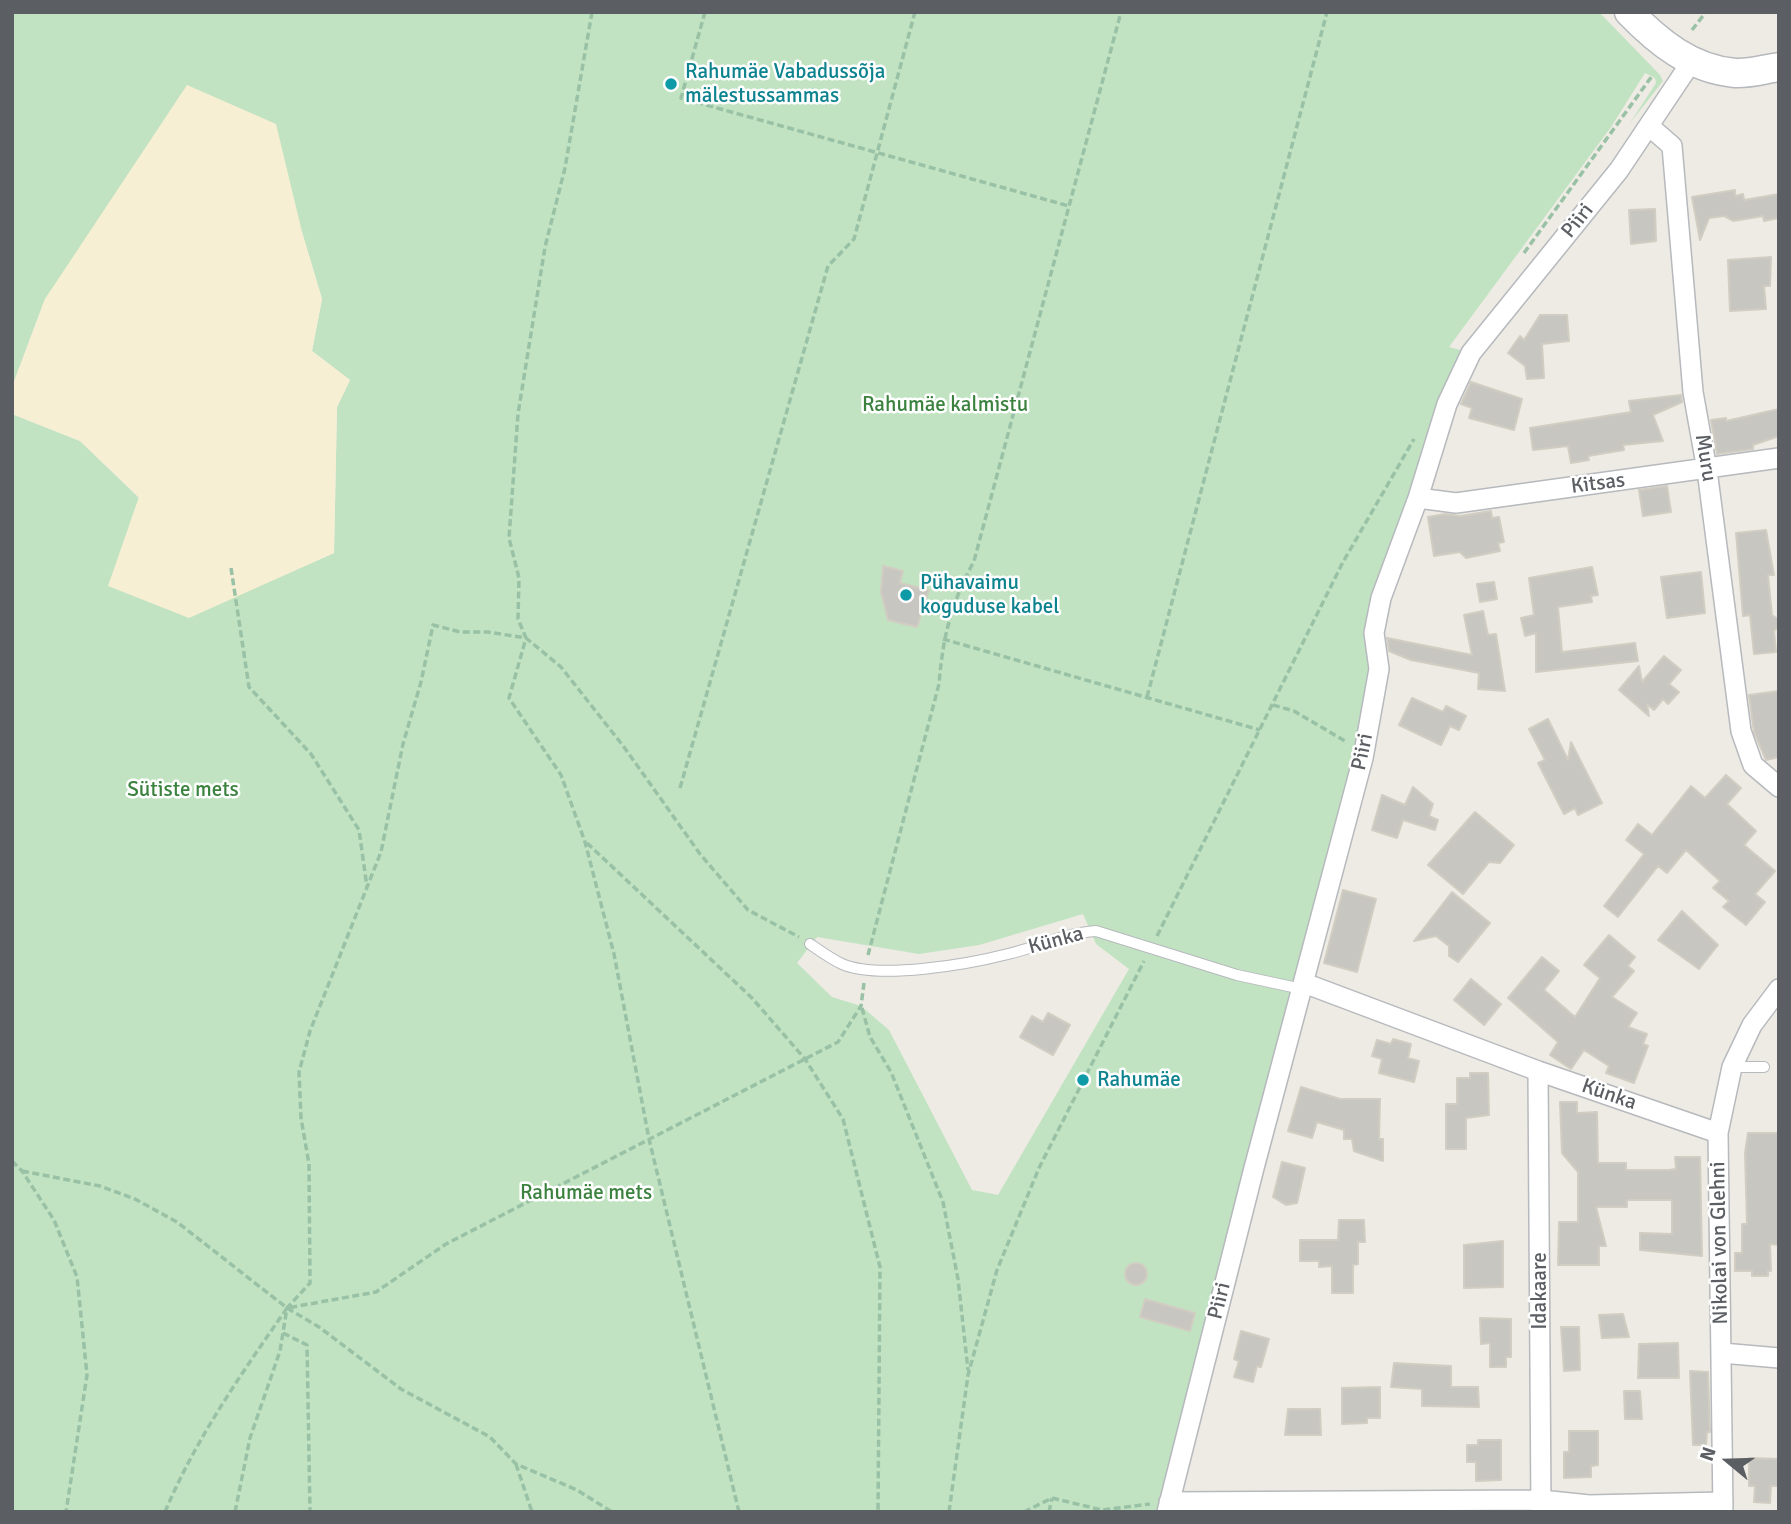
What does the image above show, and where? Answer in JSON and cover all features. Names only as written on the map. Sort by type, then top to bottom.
[{"type":"street","points":[[1629,12],[1655,40],[1692,61],[1738,73],[1779,67]]},
{"type":"street","name":"Piiri","points":[[1168,1507],[1364,751],[1379,669],[1374,633],[1381,598],[1418,498],[1447,404],[1471,354],[1619,170],[1692,61]]},
{"type":"street","name":"Muru","points":[[1648,126],[1672,146],[1693,392],[1707,470],[1741,731],[1753,765],[1779,787]]},
{"type":"street","name":"Kitsas","points":[[1418,498],[1456,503],[1779,458]]},
{"type":"street","name":"Künka","points":[[1303,986],[1718,1133]]},
{"type":"street","name":"Nikolai von Glehni","points":[[1723,1507],[1718,1133],[1732,1067],[1752,1025],[1779,989]]},
{"type":"street","name":"Idakaare","points":[[1538,1071],[1541,1506]]},
{"type":"street","points":[[1722,1353],[1779,1358]]},
{"type":"street","points":[[1168,1507],[1723,1507]]},
{"type":"lane","name":"Künka","points":[[810,944],[843,964],[865,969],[924,969],[995,957],[1076,932],[1096,931],[1152,946],[1237,975],[1303,986]]},
{"type":"lane","points":[[1732,1067],[1764,1068]]},
{"type":"path","points":[[592,12],[567,154],[545,247],[517,427],[509,538],[519,578],[518,619],[526,638],[561,667],[624,747],[700,854],[748,910],[810,944]]},
{"type":"path","points":[[705,12],[681,98],[1069,206]]},
{"type":"path","points":[[680,788],[828,266],[854,239],[915,12]]},
{"type":"path","points":[[968,1376],[958,1279],[943,1202],[891,1072],[870,1037],[862,1006],[865,969],[939,684],[943,639],[956,595],[974,561],[1121,12]]},
{"type":"path","points":[[1147,697],[1327,12]]},
{"type":"path","points":[[1692,30],[1706,12]]},
{"type":"path","points":[[1519,260],[1652,76]]},
{"type":"path","points":[[949,1512],[968,1376],[997,1269],[1039,1168],[1343,562],[1416,436]]},
{"type":"path","points":[[231,568],[249,687],[311,754],[359,830],[367,889]]},
{"type":"path","points":[[165,1512],[178,1481],[230,1390],[287,1308],[310,1283],[309,1164],[301,1118],[299,1072],[310,1031],[382,852],[402,744],[421,682],[433,625],[460,632],[488,632],[526,638]]},
{"type":"path","points":[[526,638],[509,698],[561,775],[585,842],[614,954],[649,1139],[739,1512]]},
{"type":"path","points":[[943,639],[1260,730]]},
{"type":"path","points":[[1273,705],[1294,711],[1364,751]]},
{"type":"path","points":[[585,842],[752,998],[805,1059],[843,1119],[880,1268],[878,1512]]},
{"type":"path","points":[[287,1308],[376,1292],[446,1244],[838,1042],[862,1006]]},
{"type":"path","points":[[12,1161],[22,1171],[54,1220],[77,1278],[87,1374],[73,1452],[66,1512]]},
{"type":"path","points":[[22,1171],[100,1186],[135,1199],[177,1222],[287,1308],[328,1334],[401,1389],[490,1437],[516,1464],[577,1490],[612,1512]]},
{"type":"path","points":[[235,1512],[250,1438],[280,1351],[287,1308]]},
{"type":"path","points":[[283,1333],[307,1345],[310,1512]]},
{"type":"path","points":[[516,1464],[532,1512]]},
{"type":"path","points":[[1049,1512],[1052,1498]]},
{"type":"path","points":[[1024,1512],[1052,1498],[1102,1510],[1168,1507]]},
{"type":"green space","points":[[12,12],[1599,12],[1663,81],[1630,123],[1656,83],[1655,78],[1645,73],[1611,127],[1449,347],[1471,353],[1381,598],[1379,669],[1167,1512],[12,1512],[12,414],[80,441],[139,498],[109,586],[273,580],[334,553],[337,407],[350,380],[312,351],[322,299],[302,232],[101,219],[45,299],[12,387]],"holes":[[[1083,914],[1096,944],[1129,969],[998,1195],[972,1190],[889,1030],[861,1006],[832,997],[797,963],[817,937],[919,954],[979,945]]]},
{"type":"sand","points":[[187,85],[276,124],[302,232],[322,299],[312,351],[350,380],[337,407],[334,553],[189,618],[108,586],[139,497],[80,441],[12,414],[12,387],[45,299]]},
{"type":"building","points":[[1735,190],[1735,196],[1743,194],[1744,200],[1779,194],[1779,218],[1764,221],[1763,216],[1733,221],[1724,216],[1709,218],[1700,240],[1692,197]]},
{"type":"building","points":[[1655,209],[1656,241],[1631,244],[1629,210]]},
{"type":"building","points":[[1771,257],[1770,286],[1764,286],[1766,309],[1730,311],[1728,260]]},
{"type":"building","points":[[1540,315],[1567,315],[1569,341],[1542,344],[1544,378],[1527,379],[1525,366],[1508,353],[1520,336],[1524,340]]},
{"type":"building","points":[[1471,382],[1522,399],[1514,430],[1469,418],[1472,408],[1461,404]]},
{"type":"building","points":[[1681,395],[1682,402],[1653,415],[1663,441],[1623,445],[1624,450],[1588,456],[1589,460],[1571,463],[1568,446],[1533,450],[1530,428],[1631,412],[1629,401]]},
{"type":"building","points":[[1779,409],[1779,436],[1753,445],[1753,449],[1717,454],[1711,420],[1726,418],[1726,421]]},
{"type":"building","points":[[1667,486],[1671,512],[1643,516],[1639,490]]},
{"type":"building","points":[[1491,511],[1492,518],[1499,517],[1504,542],[1498,543],[1500,551],[1466,558],[1460,552],[1434,556],[1428,517]]},
{"type":"building","points":[[1766,530],[1774,575],[1768,575],[1772,615],[1779,620],[1779,626],[1774,631],[1776,652],[1754,654],[1750,615],[1743,616],[1736,533]]},
{"type":"building","name":"Pühavaimu koguduse kabel","points":[[883,566],[903,571],[900,583],[929,590],[917,627],[888,620],[881,592]]},
{"type":"building","points":[[1592,567],[1598,595],[1591,596],[1592,602],[1558,607],[1562,652],[1635,643],[1638,661],[1536,672],[1536,633],[1525,636],[1521,618],[1534,615],[1529,578]]},
{"type":"building","points":[[1701,572],[1705,613],[1667,618],[1661,577]]},
{"type":"building","points":[[1494,582],[1497,599],[1480,602],[1477,584]]},
{"type":"building","points":[[1483,611],[1488,635],[1496,634],[1505,691],[1478,689],[1479,673],[1411,660],[1389,651],[1387,638],[1472,655],[1464,615]]},
{"type":"building","points":[[1664,656],[1681,670],[1669,684],[1679,692],[1668,704],[1663,699],[1654,710],[1647,704],[1649,716],[1619,690],[1639,666],[1642,682]]},
{"type":"building","points":[[1779,691],[1779,757],[1766,760],[1754,732],[1749,695]]},
{"type":"building","points":[[1412,698],[1443,712],[1446,706],[1466,716],[1459,730],[1450,726],[1441,745],[1399,725]]},
{"type":"building","points":[[1548,719],[1568,760],[1571,742],[1602,803],[1578,815],[1575,808],[1564,814],[1538,763],[1545,760],[1529,729]]},
{"type":"building","points":[[1726,775],[1741,788],[1727,804],[1756,831],[1744,845],[1775,871],[1755,894],[1765,902],[1746,925],[1723,907],[1729,901],[1713,888],[1720,881],[1686,850],[1667,873],[1658,866],[1618,917],[1604,906],[1644,854],[1626,840],[1638,824],[1652,835],[1691,786],[1705,798]]},
{"type":"building","points":[[1413,787],[1433,804],[1429,816],[1438,820],[1435,830],[1403,820],[1397,838],[1372,830],[1382,795],[1405,805]]},
{"type":"building","points":[[1475,812],[1514,845],[1500,863],[1489,862],[1463,894],[1428,865]]},
{"type":"building","points":[[1343,890],[1376,899],[1357,972],[1324,963]]},
{"type":"building","points":[[1452,892],[1490,923],[1458,962],[1449,956],[1449,946],[1436,936],[1414,941]]},
{"type":"building","points":[[1682,911],[1718,945],[1699,969],[1658,940]]},
{"type":"building","points":[[1609,935],[1635,957],[1628,966],[1634,971],[1612,997],[1637,1013],[1628,1027],[1647,1034],[1643,1044],[1648,1046],[1634,1083],[1606,1073],[1609,1066],[1584,1050],[1571,1069],[1550,1055],[1558,1042],[1508,998],[1542,957],[1559,971],[1544,990],[1575,1017],[1600,978],[1584,965]]},
{"type":"building","points":[[1471,979],[1501,1004],[1484,1025],[1454,1000]]},
{"type":"building","points":[[1048,1013],[1070,1025],[1053,1055],[1020,1037],[1032,1016],[1043,1022]]},
{"type":"building","points":[[1393,1039],[1411,1044],[1408,1058],[1419,1061],[1414,1082],[1379,1073],[1382,1059],[1372,1056],[1377,1040],[1391,1044]]},
{"type":"building","points":[[1470,1073],[1488,1073],[1489,1115],[1466,1118],[1466,1149],[1446,1149],[1446,1104],[1457,1104],[1457,1078],[1470,1078]]},
{"type":"building","points":[[1301,1087],[1340,1099],[1380,1099],[1379,1139],[1383,1139],[1383,1161],[1354,1151],[1352,1139],[1344,1139],[1344,1130],[1317,1122],[1312,1138],[1288,1131]]},
{"type":"building","points":[[1560,1102],[1577,1102],[1577,1113],[1597,1112],[1598,1163],[1626,1163],[1626,1170],[1668,1170],[1676,1169],[1675,1157],[1700,1157],[1702,1256],[1640,1250],[1640,1233],[1672,1234],[1672,1200],[1627,1200],[1627,1207],[1596,1207],[1606,1246],[1599,1246],[1599,1265],[1558,1265],[1559,1222],[1578,1222],[1578,1172],[1562,1153]]},
{"type":"building","points":[[1748,1133],[1779,1133],[1779,1245],[1770,1244],[1771,1271],[1768,1271],[1768,1276],[1752,1276],[1752,1271],[1735,1271],[1735,1253],[1742,1253],[1742,1224],[1747,1224],[1745,1153]]},
{"type":"building","points":[[1282,1162],[1305,1168],[1297,1203],[1286,1205],[1273,1197]]},
{"type":"building","points":[[1339,1220],[1364,1220],[1365,1242],[1358,1242],[1358,1264],[1353,1265],[1353,1293],[1332,1293],[1332,1266],[1319,1267],[1319,1261],[1300,1261],[1300,1240],[1338,1240]]},
{"type":"building","points":[[1503,1241],[1503,1287],[1464,1288],[1464,1245]]},
{"type":"building","points":[[1136,1263],[1144,1266],[1147,1274],[1144,1282],[1136,1285],[1128,1282],[1125,1274],[1128,1266]]},
{"type":"building","points":[[1145,1299],[1195,1313],[1190,1331],[1140,1317]]},
{"type":"building","points":[[1623,1314],[1629,1337],[1602,1338],[1599,1315]]},
{"type":"building","points":[[1480,1318],[1511,1319],[1511,1357],[1506,1357],[1506,1367],[1490,1367],[1490,1343],[1481,1344]]},
{"type":"building","points":[[1561,1327],[1579,1327],[1580,1370],[1564,1371]]},
{"type":"building","points":[[1241,1331],[1269,1339],[1261,1367],[1257,1366],[1253,1382],[1234,1377],[1239,1361],[1234,1359]]},
{"type":"building","points":[[1678,1343],[1679,1378],[1638,1378],[1639,1344]]},
{"type":"building","points":[[1394,1363],[1451,1366],[1451,1387],[1478,1387],[1479,1407],[1422,1406],[1422,1389],[1391,1387]]},
{"type":"building","points":[[1690,1371],[1708,1372],[1710,1432],[1707,1432],[1706,1445],[1693,1445]]},
{"type":"building","points":[[1380,1387],[1380,1418],[1367,1418],[1367,1423],[1342,1424],[1342,1388]]},
{"type":"building","points":[[1624,1391],[1640,1391],[1642,1419],[1625,1419]]},
{"type":"building","points":[[1288,1409],[1320,1409],[1321,1435],[1285,1435]]},
{"type":"building","points":[[1569,1431],[1598,1431],[1598,1465],[1591,1466],[1591,1477],[1564,1478],[1564,1452],[1569,1452]]},
{"type":"building","points":[[1478,1440],[1501,1440],[1501,1480],[1476,1481],[1476,1462],[1467,1462],[1467,1445],[1478,1445]]},
{"type":"building","points":[[1749,1458],[1779,1459],[1779,1486],[1771,1486],[1770,1503],[1754,1502],[1755,1486],[1749,1486]]},
{"type":"place","name":"Rahumäe Vabadussõja mälestussammas","points":[[671,84]]},
{"type":"place","name":"Pühavaimu koguduse kabel","points":[[906,595]]},
{"type":"place","name":"Rahumäe","points":[[1083,1080]]},
{"type":"park label","name":"Rahumäe kalmistu","points":[[945,405]]},
{"type":"park label","name":"Sütiste mets","points":[[183,790]]},
{"type":"park label","name":"Rahumäe mets","points":[[586,1193]]}]
